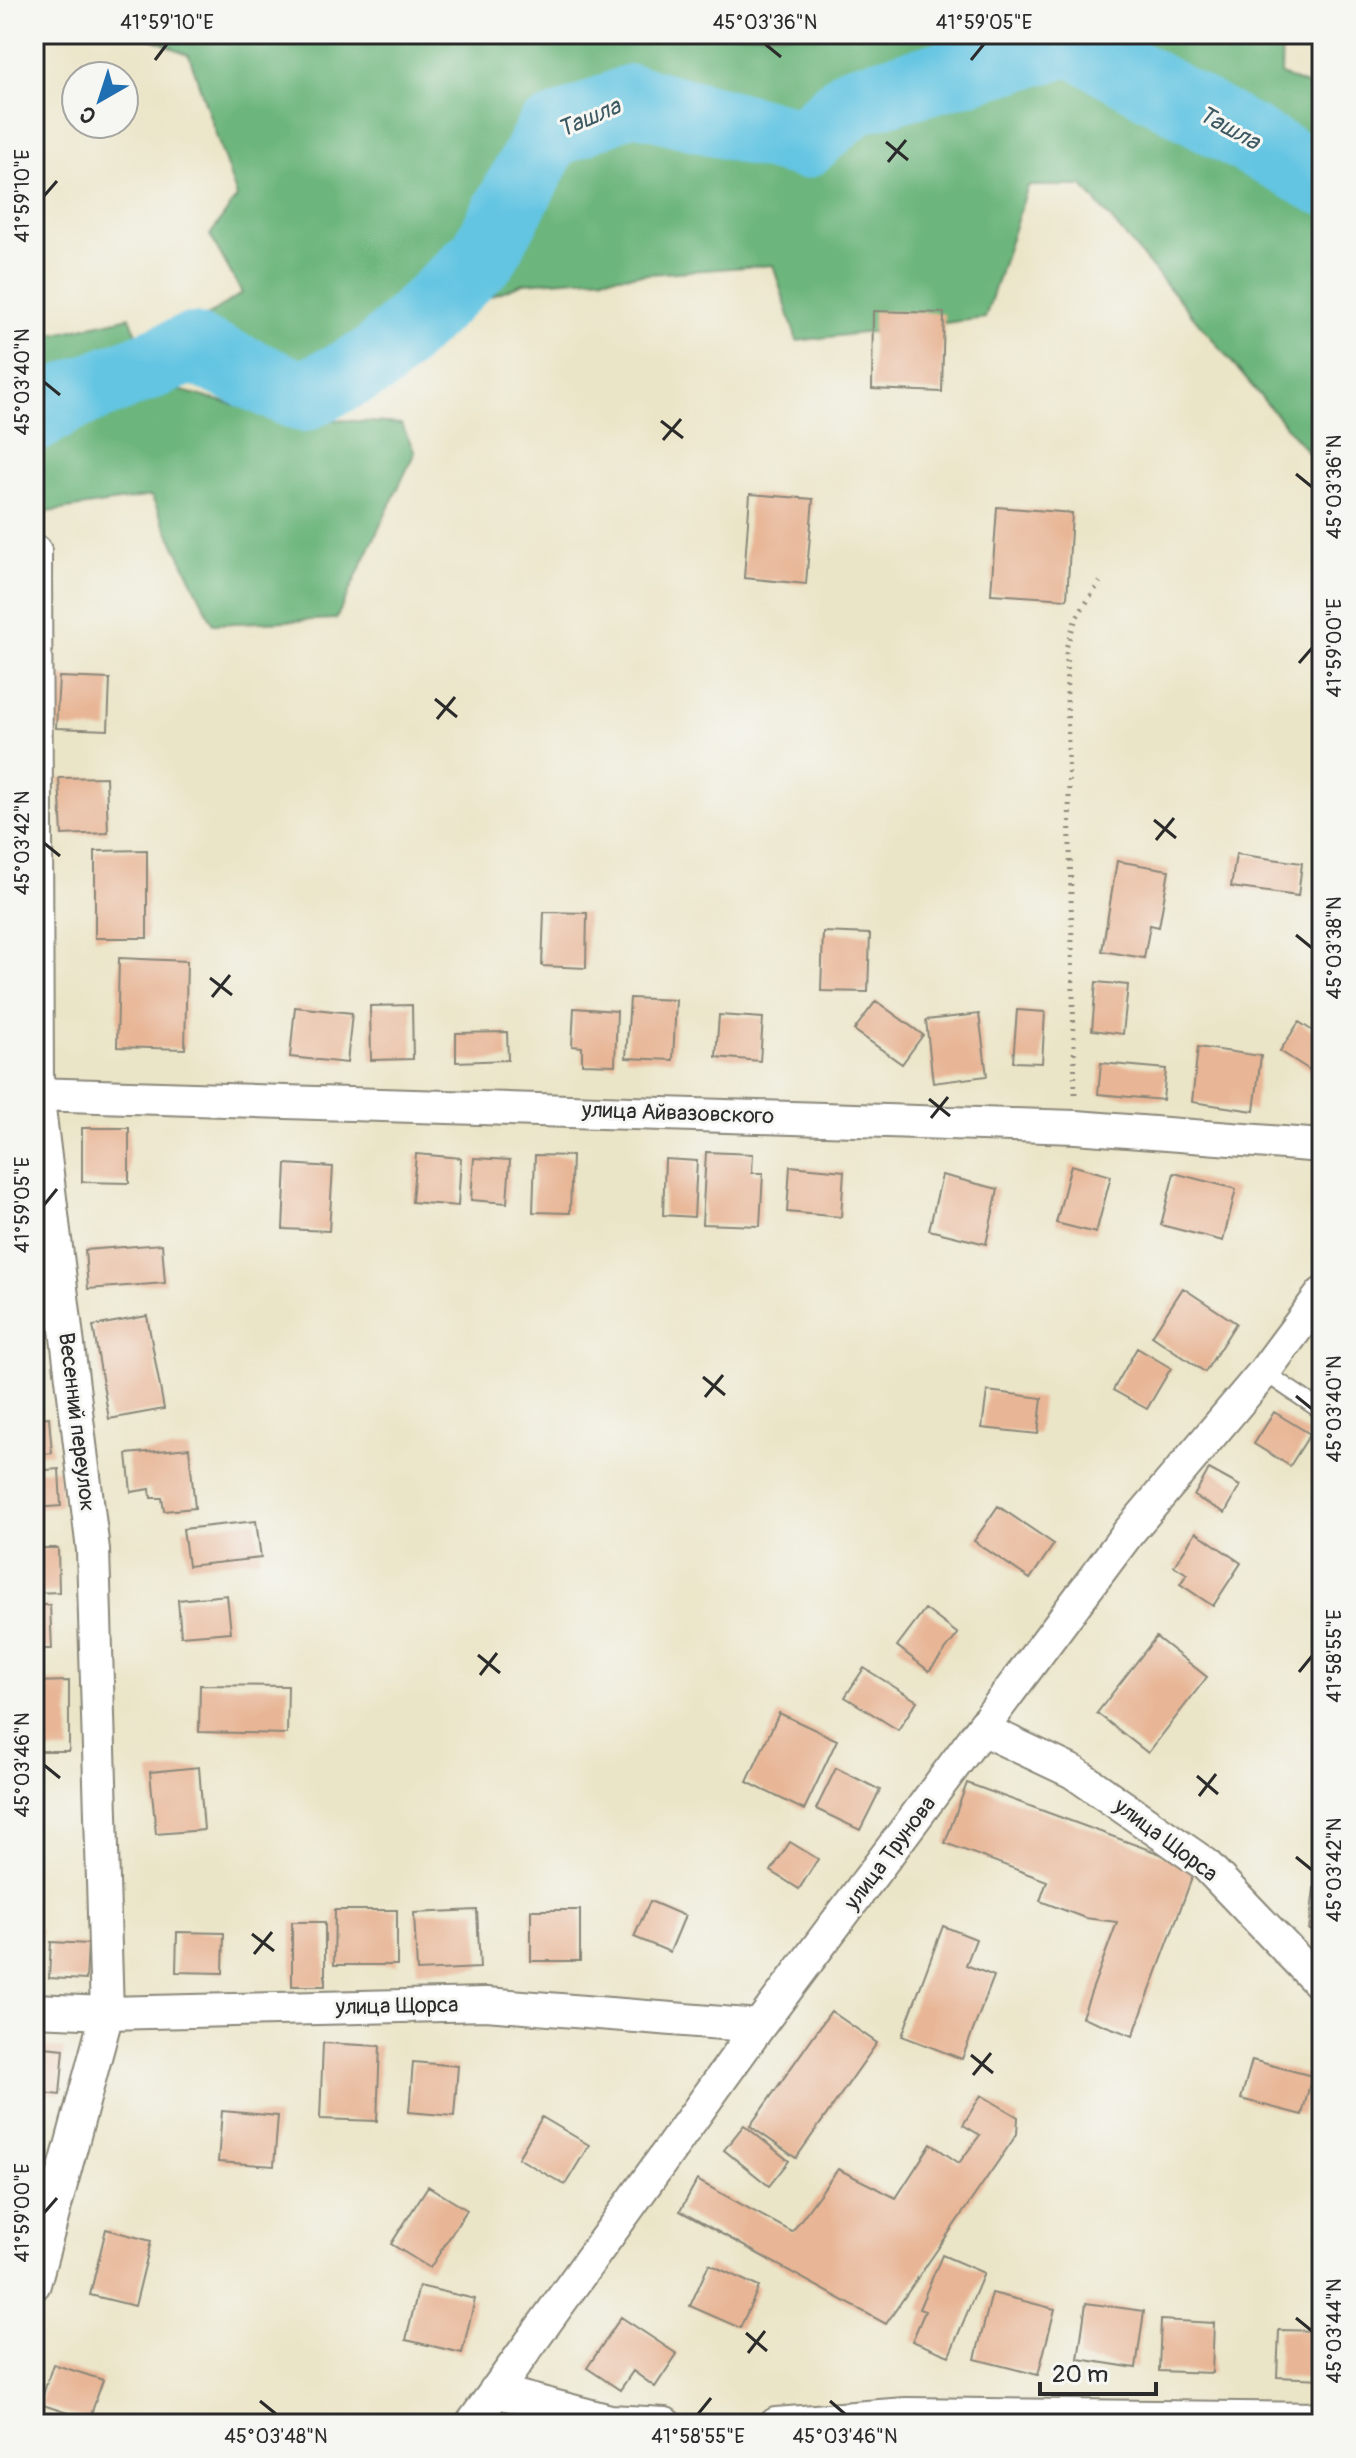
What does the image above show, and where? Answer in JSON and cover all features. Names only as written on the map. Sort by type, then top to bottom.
[{"type":"street","name":"Весенний переулок","points":[[34,2284],[107,2013],[93,1550],[35,1093],[35,551]]},
{"type":"street","name":"улица Айвазовского","points":[[35,1093],[1076,1127],[1322,1146]]},
{"type":"street","name":"улица Трунова","points":[[472,2424],[759,2026],[984,1730],[1128,1533],[1264,1372],[1322,1294]]},
{"type":"street","name":"улица Щорса","points":[[984,1730],[1073,1772],[1205,1864],[1322,1986]]},
{"type":"street","name":"улица Щорса","points":[[34,2010],[107,2013],[486,2004],[759,2026]]},
{"type":"street","points":[[495,2391],[610,2421],[665,2424]]},
{"type":"street","points":[[776,2424],[906,2414],[1322,2419]]},
{"type":"lane","points":[[1264,1372],[1322,1411]]},
{"type":"path","points":[[1076,1127],[1066,648],[1076,618],[1100,582]]},
{"type":"green space","points":[[142,34],[1282,34],[1281,75],[1322,91],[1322,469],[1083,186],[1028,186],[985,318],[797,341],[773,265],[524,283],[291,376],[244,359],[200,321],[242,293],[210,235],[237,197],[189,55]]},
{"type":"green space","points":[[130,317],[155,384],[277,416],[401,424],[415,452],[336,619],[213,624],[151,496],[34,514],[34,339]]},
{"type":"building","points":[[873,311],[944,313],[942,392],[872,389]]},
{"type":"building","points":[[750,494],[813,499],[806,584],[744,578]]},
{"type":"building","points":[[997,507],[1072,513],[1067,599],[991,594]]},
{"type":"building","points":[[59,677],[110,679],[108,730],[56,728]]},
{"type":"building","points":[[106,777],[108,833],[62,835],[59,778]]},
{"type":"building","points":[[147,850],[147,938],[95,938],[95,851]]},
{"type":"building","points":[[1236,854],[1302,863],[1298,896],[1231,887]]},
{"type":"building","points":[[1117,861],[1169,870],[1159,927],[1150,925],[1144,958],[1102,951]]},
{"type":"building","points":[[544,912],[587,913],[586,968],[542,966]]},
{"type":"building","points":[[823,932],[870,934],[868,992],[821,991]]},
{"type":"building","points":[[119,958],[187,961],[185,1049],[117,1047]]},
{"type":"building","points":[[1096,982],[1128,985],[1123,1034],[1092,1030]]},
{"type":"building","points":[[630,998],[676,1000],[673,1060],[626,1058]]},
{"type":"building","points":[[876,1001],[923,1035],[902,1064],[854,1030]]},
{"type":"building","points":[[412,1005],[413,1059],[371,1060],[370,1006]]},
{"type":"building","points":[[295,1007],[352,1013],[347,1063],[290,1057]]},
{"type":"building","points":[[574,1008],[617,1011],[615,1065],[582,1064],[582,1047],[572,1046]]},
{"type":"building","points":[[1017,1010],[1045,1012],[1042,1063],[1013,1062]]},
{"type":"building","points":[[979,1014],[987,1076],[933,1083],[926,1020]]},
{"type":"building","points":[[719,1015],[763,1018],[760,1061],[716,1057]]},
{"type":"building","points":[[1299,1022],[1322,1037],[1322,1078],[1280,1051]]},
{"type":"building","points":[[507,1032],[508,1060],[456,1062],[456,1033]]},
{"type":"building","points":[[1198,1047],[1261,1056],[1254,1111],[1192,1102]]},
{"type":"building","points":[[1101,1063],[1166,1069],[1163,1100],[1098,1094]]},
{"type":"building","points":[[82,1128],[129,1128],[129,1183],[82,1182]]},
{"type":"building","points":[[706,1152],[753,1154],[752,1173],[763,1173],[760,1226],[702,1224]]},
{"type":"building","points":[[416,1154],[461,1158],[458,1206],[412,1202]]},
{"type":"building","points":[[535,1155],[572,1156],[570,1213],[533,1212]]},
{"type":"building","points":[[474,1158],[510,1160],[507,1203],[471,1200]]},
{"type":"building","points":[[665,1159],[697,1161],[694,1217],[663,1215]]},
{"type":"building","points":[[286,1164],[333,1167],[329,1231],[283,1229]]},
{"type":"building","points":[[1071,1165],[1111,1176],[1096,1233],[1056,1223]]},
{"type":"building","points":[[790,1166],[844,1171],[841,1217],[787,1212]]},
{"type":"building","points":[[1174,1173],[1236,1189],[1223,1241],[1161,1225]]},
{"type":"building","points":[[942,1175],[998,1189],[986,1244],[929,1230]]},
{"type":"building","points":[[162,1244],[165,1283],[88,1289],[85,1250]]},
{"type":"building","points":[[1183,1288],[1236,1323],[1205,1372],[1152,1336]]},
{"type":"building","points":[[147,1316],[164,1409],[109,1419],[93,1326]]},
{"type":"building","points":[[1137,1348],[1171,1368],[1147,1409],[1113,1390]]},
{"type":"building","points":[[987,1391],[1042,1398],[1038,1434],[982,1428]]},
{"type":"building","points":[[1274,1412],[1310,1434],[1290,1466],[1254,1444]]},
{"type":"building","points":[[49,1417],[52,1453],[34,1455],[34,1418]]},
{"type":"building","points":[[189,1448],[195,1508],[164,1511],[162,1498],[151,1498],[150,1489],[131,1492],[127,1454]]},
{"type":"building","points":[[59,1469],[61,1506],[34,1508],[34,1471]]},
{"type":"building","points":[[1209,1469],[1240,1486],[1225,1513],[1194,1496]]},
{"type":"building","points":[[998,1506],[1054,1544],[1030,1579],[974,1541]]},
{"type":"building","points":[[256,1521],[261,1558],[188,1566],[183,1529]]},
{"type":"building","points":[[1196,1532],[1241,1563],[1213,1606],[1180,1584],[1187,1574],[1174,1566]]},
{"type":"building","points":[[34,1548],[58,1548],[59,1592],[34,1593]]},
{"type":"building","points":[[227,1595],[231,1632],[181,1636],[178,1600]]},
{"type":"building","points":[[34,1605],[50,1605],[52,1649],[34,1649]]},
{"type":"building","points":[[925,1609],[958,1634],[929,1671],[897,1646]]},
{"type":"building","points":[[1156,1637],[1207,1677],[1148,1753],[1097,1713]]},
{"type":"building","points":[[864,1668],[917,1701],[898,1730],[845,1697]]},
{"type":"building","points":[[69,1681],[69,1751],[34,1751],[34,1682]]},
{"type":"building","points":[[200,1685],[288,1686],[287,1734],[199,1732]]},
{"type":"building","points":[[779,1713],[837,1740],[804,1810],[747,1782]]},
{"type":"building","points":[[199,1767],[204,1830],[156,1834],[150,1772]]},
{"type":"building","points":[[836,1768],[880,1790],[860,1830],[816,1809]]},
{"type":"building","points":[[967,1783],[1196,1867],[1133,2036],[1082,2017],[1117,1922],[1085,1918],[1040,1901],[1047,1881],[945,1843]]},
{"type":"building","points":[[790,1842],[818,1859],[799,1889],[771,1871]]},
{"type":"building","points":[[1314,1888],[1322,1889],[1322,1932],[1309,1930]]},
{"type":"building","points":[[650,1901],[685,1916],[670,1952],[634,1937]]},
{"type":"building","points":[[335,1910],[397,1910],[397,1965],[334,1965]]},
{"type":"building","points":[[477,1910],[480,1968],[417,1971],[414,1913]]},
{"type":"building","points":[[531,1910],[580,1910],[580,1961],[531,1961]]},
{"type":"building","points":[[292,1922],[325,1922],[325,1986],[292,1986]]},
{"type":"building","points":[[943,1926],[976,1939],[966,1965],[994,1976],[962,2059],[902,2036]]},
{"type":"building","points":[[34,1929],[41,1929],[39,1980],[34,1980]]},
{"type":"building","points":[[177,1932],[224,1933],[223,1973],[176,1972]]},
{"type":"building","points":[[51,1942],[88,1944],[86,1980],[49,1978]]},
{"type":"building","points":[[831,2011],[877,2043],[796,2158],[750,2126]]},
{"type":"building","points":[[323,2043],[380,2046],[377,2121],[320,2119]]},
{"type":"building","points":[[34,2046],[64,2049],[60,2095],[34,2092]]},
{"type":"building","points":[[1252,2060],[1312,2076],[1302,2115],[1241,2099]]},
{"type":"building","points":[[413,2062],[458,2066],[454,2116],[409,2112]]},
{"type":"building","points":[[981,2095],[1018,2117],[1017,2134],[886,2324],[680,2211],[697,2180],[792,2232],[838,2169],[896,2198],[931,2144],[959,2163],[980,2135],[963,2125]]},
{"type":"building","points":[[222,2111],[278,2116],[274,2166],[218,2162]]},
{"type":"building","points":[[542,2117],[589,2145],[565,2185],[518,2158]]},
{"type":"building","points":[[744,2125],[789,2161],[769,2186],[724,2150]]},
{"type":"building","points":[[428,2186],[467,2210],[430,2268],[391,2244]]},
{"type":"building","points":[[106,2229],[151,2241],[135,2306],[90,2295]]},
{"type":"building","points":[[942,2255],[984,2273],[949,2356],[912,2341],[925,2311],[919,2309]]},
{"type":"building","points":[[709,2264],[759,2287],[740,2328],[690,2306]]},
{"type":"building","points":[[419,2286],[475,2299],[462,2353],[406,2340]]},
{"type":"building","points":[[992,2293],[1055,2309],[1038,2375],[975,2359]]},
{"type":"building","points":[[1086,2303],[1144,2311],[1136,2368],[1078,2359]]},
{"type":"building","points":[[621,2317],[677,2354],[655,2387],[633,2371],[620,2390],[587,2368]]},
{"type":"building","points":[[1161,2320],[1214,2323],[1212,2373],[1159,2371]]},
{"type":"building","points":[[1279,2330],[1322,2331],[1322,2379],[1277,2377]]},
{"type":"building","points":[[53,2364],[103,2380],[89,2420],[40,2404]]},
{"type":"waterway","name":"Ташла","points":[[34,418],[60,401],[192,348],[302,397],[376,360],[484,255],[548,135],[632,99],[803,144],[854,100],[1072,41],[1322,180]]}]
